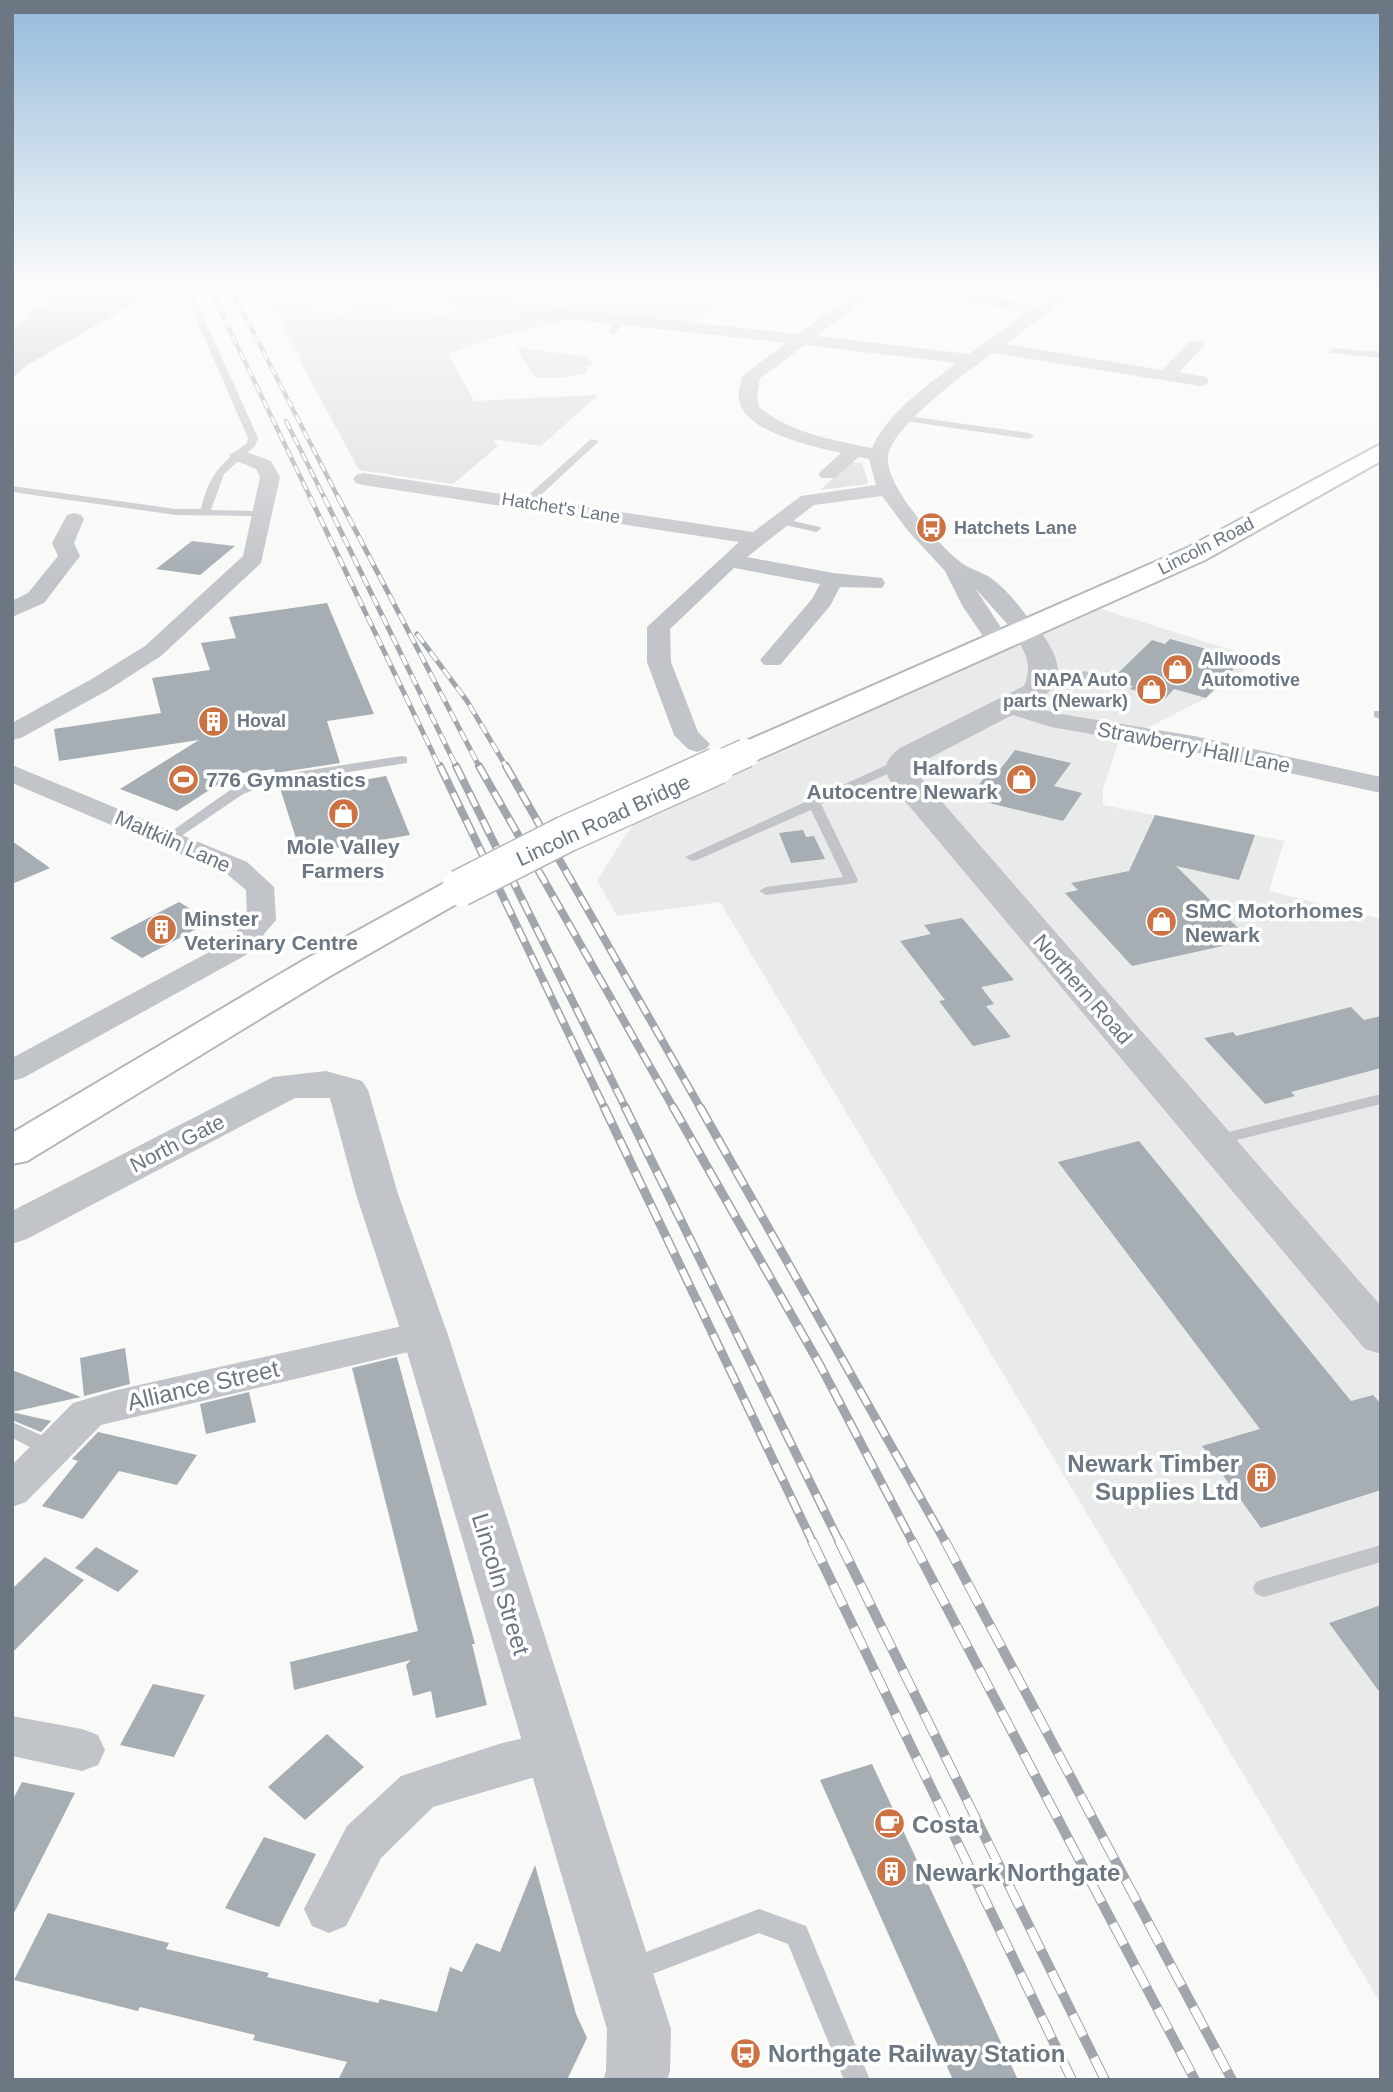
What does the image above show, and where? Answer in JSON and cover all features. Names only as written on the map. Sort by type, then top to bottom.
[{"type":"main road","name":"Lincoln Road","points":[[746,754],[1196,554],[1381,451]]},
{"type":"main road","name":"Lincoln Road Bridge","points":[[12,1152],[317,968],[460,888],[566,834],[746,754]]},
{"type":"street","points":[[749,385],[747,397],[753,411],[776,425],[805,437],[878,455]]},
{"type":"street","points":[[902,762],[911,754],[1035,692],[1039,680],[1030,678],[1012,636],[974,607],[955,570],[888,489],[879,465],[879,448],[892,426],[942,385]]},
{"type":"street","points":[[808,500],[808,492],[856,450]]},
{"type":"street","points":[[12,733],[99,685],[153,651],[253,558],[270,477],[264,465],[239,455]]},
{"type":"street","name":"Hatchet's Lane","points":[[363,478],[758,539]]},
{"type":"street","points":[[696,744],[687,735],[659,662],[658,627],[730,560],[808,500],[888,489]]},
{"type":"street","points":[[12,610],[36,598],[69,556],[63,542],[74,519]]},
{"type":"street","points":[[730,560],[833,580],[874,583]]},
{"type":"street","points":[[772,660],[822,601],[833,580]]},
{"type":"street","name":"Strawberry Hall Lane","points":[[1009,706],[1051,720],[1194,744],[1381,785]]},
{"type":"street","name":"Northern Road","points":[[902,762],[901,773],[910,788],[1381,1337]]},
{"type":"street","name":"Maltkiln Lane","points":[[12,773],[237,868],[260,887],[262,920],[236,949],[12,1071]]},
{"type":"street","name":"North Gate","points":[[12,1229],[288,1086],[326,1083],[348,1090]]},
{"type":"street","name":"Lincoln Street","points":[[348,1090],[377,1194],[425,1335],[639,2029],[638,2071],[635,2080]]},
{"type":"street","name":"Alliance Street","points":[[12,1491],[87,1414],[425,1335]]},
{"type":"street","points":[[329,1909],[364,1842],[418,1791],[499,1765],[553,1752]]},
{"type":"lane","points":[[205,513],[214,479],[220,469],[252,444],[253,438],[229,385]]},
{"type":"lane","points":[[901,418],[1029,436]]},
{"type":"lane","points":[[526,503],[594,441]]},
{"type":"lane","points":[[12,489],[122,506],[205,513],[262,514]]},
{"type":"lane","points":[[780,521],[816,529]]},
{"type":"lane","points":[[1039,680],[1086,675]]},
{"type":"lane","points":[[169,838],[238,791],[269,780],[402,760]]},
{"type":"lane","points":[[692,856],[797,813],[814,802],[902,762]]},
{"type":"lane","points":[[766,891],[851,880],[814,802]]},
{"type":"lane","points":[[1213,1140],[1381,1099]]},
{"type":"lane","points":[[12,1429],[54,1449]]},
{"type":"lane","points":[[1264,1588],[1381,1553]]},
{"type":"lane","points":[[621,1974],[759,1921],[797,1935],[857,2080]]},
{"type":"shaded area","points":[[313,385],[465,385],[474,401],[598,395],[541,446],[493,439],[498,446],[453,484],[359,470]]},
{"type":"shaded area","points":[[851,462],[862,463],[867,484],[820,490]]},
{"type":"shaded area","points":[[1098,608],[1260,659],[1206,698],[1118,743],[1103,789],[1103,805],[1284,841],[1269,891],[1381,919],[1381,2004],[720,902],[617,916],[597,880],[637,818]]},
{"type":"building","points":[[192,541],[235,546],[200,575],[156,569]]},
{"type":"building","points":[[327,603],[374,714],[327,721],[340,763],[275,773],[274,769],[234,774],[177,811],[120,789],[199,740],[59,761],[54,729],[161,713],[152,678],[210,670],[201,643],[236,638],[229,617]]},
{"type":"building","name":"Allwoods Automotive","points":[[1170,639],[1243,659],[1206,698],[1174,689],[1165,699],[1130,689],[1133,686],[1111,680],[1152,640],[1165,644]]},
{"type":"building","name":"Halfords Autocentre Newark","points":[[1015,750],[1071,763],[1054,786],[1082,793],[1063,821],[969,798],[990,770],[998,772]]},
{"type":"building","points":[[344,775],[347,783],[386,776],[410,835],[301,854],[279,785]]},
{"type":"building","points":[[1155,815],[1255,835],[1239,880],[1176,866],[1250,940],[1132,966],[1065,893],[1078,890],[1071,883],[1129,871]]},
{"type":"building","points":[[803,830],[806,837],[814,836],[825,859],[791,863],[779,833]]},
{"type":"building","points":[[12,841],[50,868],[12,884]]},
{"type":"building","name":"Minster Veterinary Centre","points":[[179,902],[211,921],[142,958],[110,938]]},
{"type":"building","points":[[962,918],[1014,980],[981,987],[994,1004],[986,1006],[1011,1037],[973,1046],[939,1001],[945,1000],[900,941],[931,934],[924,925]]},
{"type":"building","points":[[1351,1007],[1364,1020],[1381,1016],[1381,1068],[1291,1092],[1295,1096],[1265,1104],[1204,1038],[1233,1032],[1236,1036]]},
{"type":"building","points":[[1139,1141],[1351,1401],[1373,1395],[1381,1404],[1381,1490],[1261,1528],[1202,1446],[1260,1429],[1058,1162]]},
{"type":"building","points":[[125,1348],[130,1384],[84,1396],[80,1358]]},
{"type":"building","points":[[397,1357],[475,1644],[472,1644],[487,1705],[436,1718],[431,1691],[413,1696],[406,1665],[411,1660],[294,1690],[290,1662],[418,1631],[352,1368]]},
{"type":"building","points":[[12,1370],[81,1397],[12,1412]]},
{"type":"building","points":[[249,1392],[256,1422],[206,1434],[200,1404]]},
{"type":"building","points":[[12,1412],[51,1421],[41,1432],[12,1420]]},
{"type":"building","points":[[98,1432],[197,1455],[177,1485],[119,1471],[83,1519],[42,1506],[78,1461],[72,1459]]},
{"type":"building","points":[[96,1547],[139,1571],[118,1592],[75,1568]]},
{"type":"building","points":[[45,1557],[84,1580],[12,1653],[12,1589]]},
{"type":"building","points":[[1381,1605],[1381,1694],[1329,1623]]},
{"type":"building","points":[[153,1684],[205,1695],[174,1757],[120,1745]]},
{"type":"building","points":[[327,1734],[364,1767],[305,1820],[268,1787]]},
{"type":"building","name":"Newark Northgate","points":[[872,1764],[1018,2080],[953,2080],[820,1780]]},
{"type":"building","points":[[22,1782],[75,1793],[12,1917],[12,1801]]},
{"type":"building","points":[[264,1837],[316,1854],[279,1927],[225,1908]]},
{"type":"building","points":[[535,1865],[576,2014],[587,2038],[567,2080],[338,2080],[347,2062],[253,2040],[255,2035],[140,2007],[138,2011],[14,1980],[48,1913],[169,1943],[166,1949],[269,1973],[267,1977],[378,2003],[380,1999],[437,2012],[450,1967],[462,1972],[476,1943],[500,1952]]},
{"type":"railway","points":[[256,385],[311,499]]},
{"type":"railway","points":[[280,385],[339,499]]},
{"type":"railway","points":[[286,421],[324,497]]},
{"type":"railway","points":[[310,497],[440,768]]},
{"type":"railway","points":[[324,497],[457,768]]},
{"type":"railway","points":[[338,497],[480,768]]},
{"type":"railway","points":[[417,634],[467,701],[507,768]]},
{"type":"railway","points":[[440,766],[605,1109]]},
{"type":"railway","points":[[456,766],[626,1109]]},
{"type":"railway","points":[[479,766],[674,1109]]},
{"type":"railway","points":[[506,766],[701,1109]]},
{"type":"railway","points":[[604,1107],[813,1543]]},
{"type":"railway","points":[[625,1107],[840,1543]]},
{"type":"railway","points":[[673,1107],[820,1365],[913,1543]]},
{"type":"railway","points":[[700,1107],[946,1543]]},
{"type":"railway","points":[[812,1541],[1072,2080]]},
{"type":"railway","points":[[839,1541],[1105,2080]]},
{"type":"railway","points":[[912,1541],[1195,2080]]},
{"type":"railway","points":[[945,1541],[1232,2080]]},
{"type":"place","name":"Hatchets Lane","points":[[931,528]]},
{"type":"place","name":"Allwoods Automotive","points":[[1178,669]]},
{"type":"place","name":"NAPA Auto parts (Newark)","points":[[1151,690]]},
{"type":"place","name":"Hoval","points":[[214,721]]},
{"type":"place","name":"776 Gymnastics","points":[[183,779]]},
{"type":"place","name":"Halfords Autocentre Newark","points":[[1021,779]]},
{"type":"place","name":"Mole Valley Farmers","points":[[343,814]]},
{"type":"place","name":"SMC Motorhomes Newark","points":[[1162,922]]},
{"type":"place","name":"Minster Veterinary Centre","points":[[161,930]]},
{"type":"place","name":"Newark Timber Supplies Ltd","points":[[1262,1477]]},
{"type":"place","name":"Costa","points":[[889,1824]]},
{"type":"place","name":"Newark Northgate","points":[[892,1872]]},
{"type":"place","name":"Northgate Railway Station","points":[[745,2053]]}]
